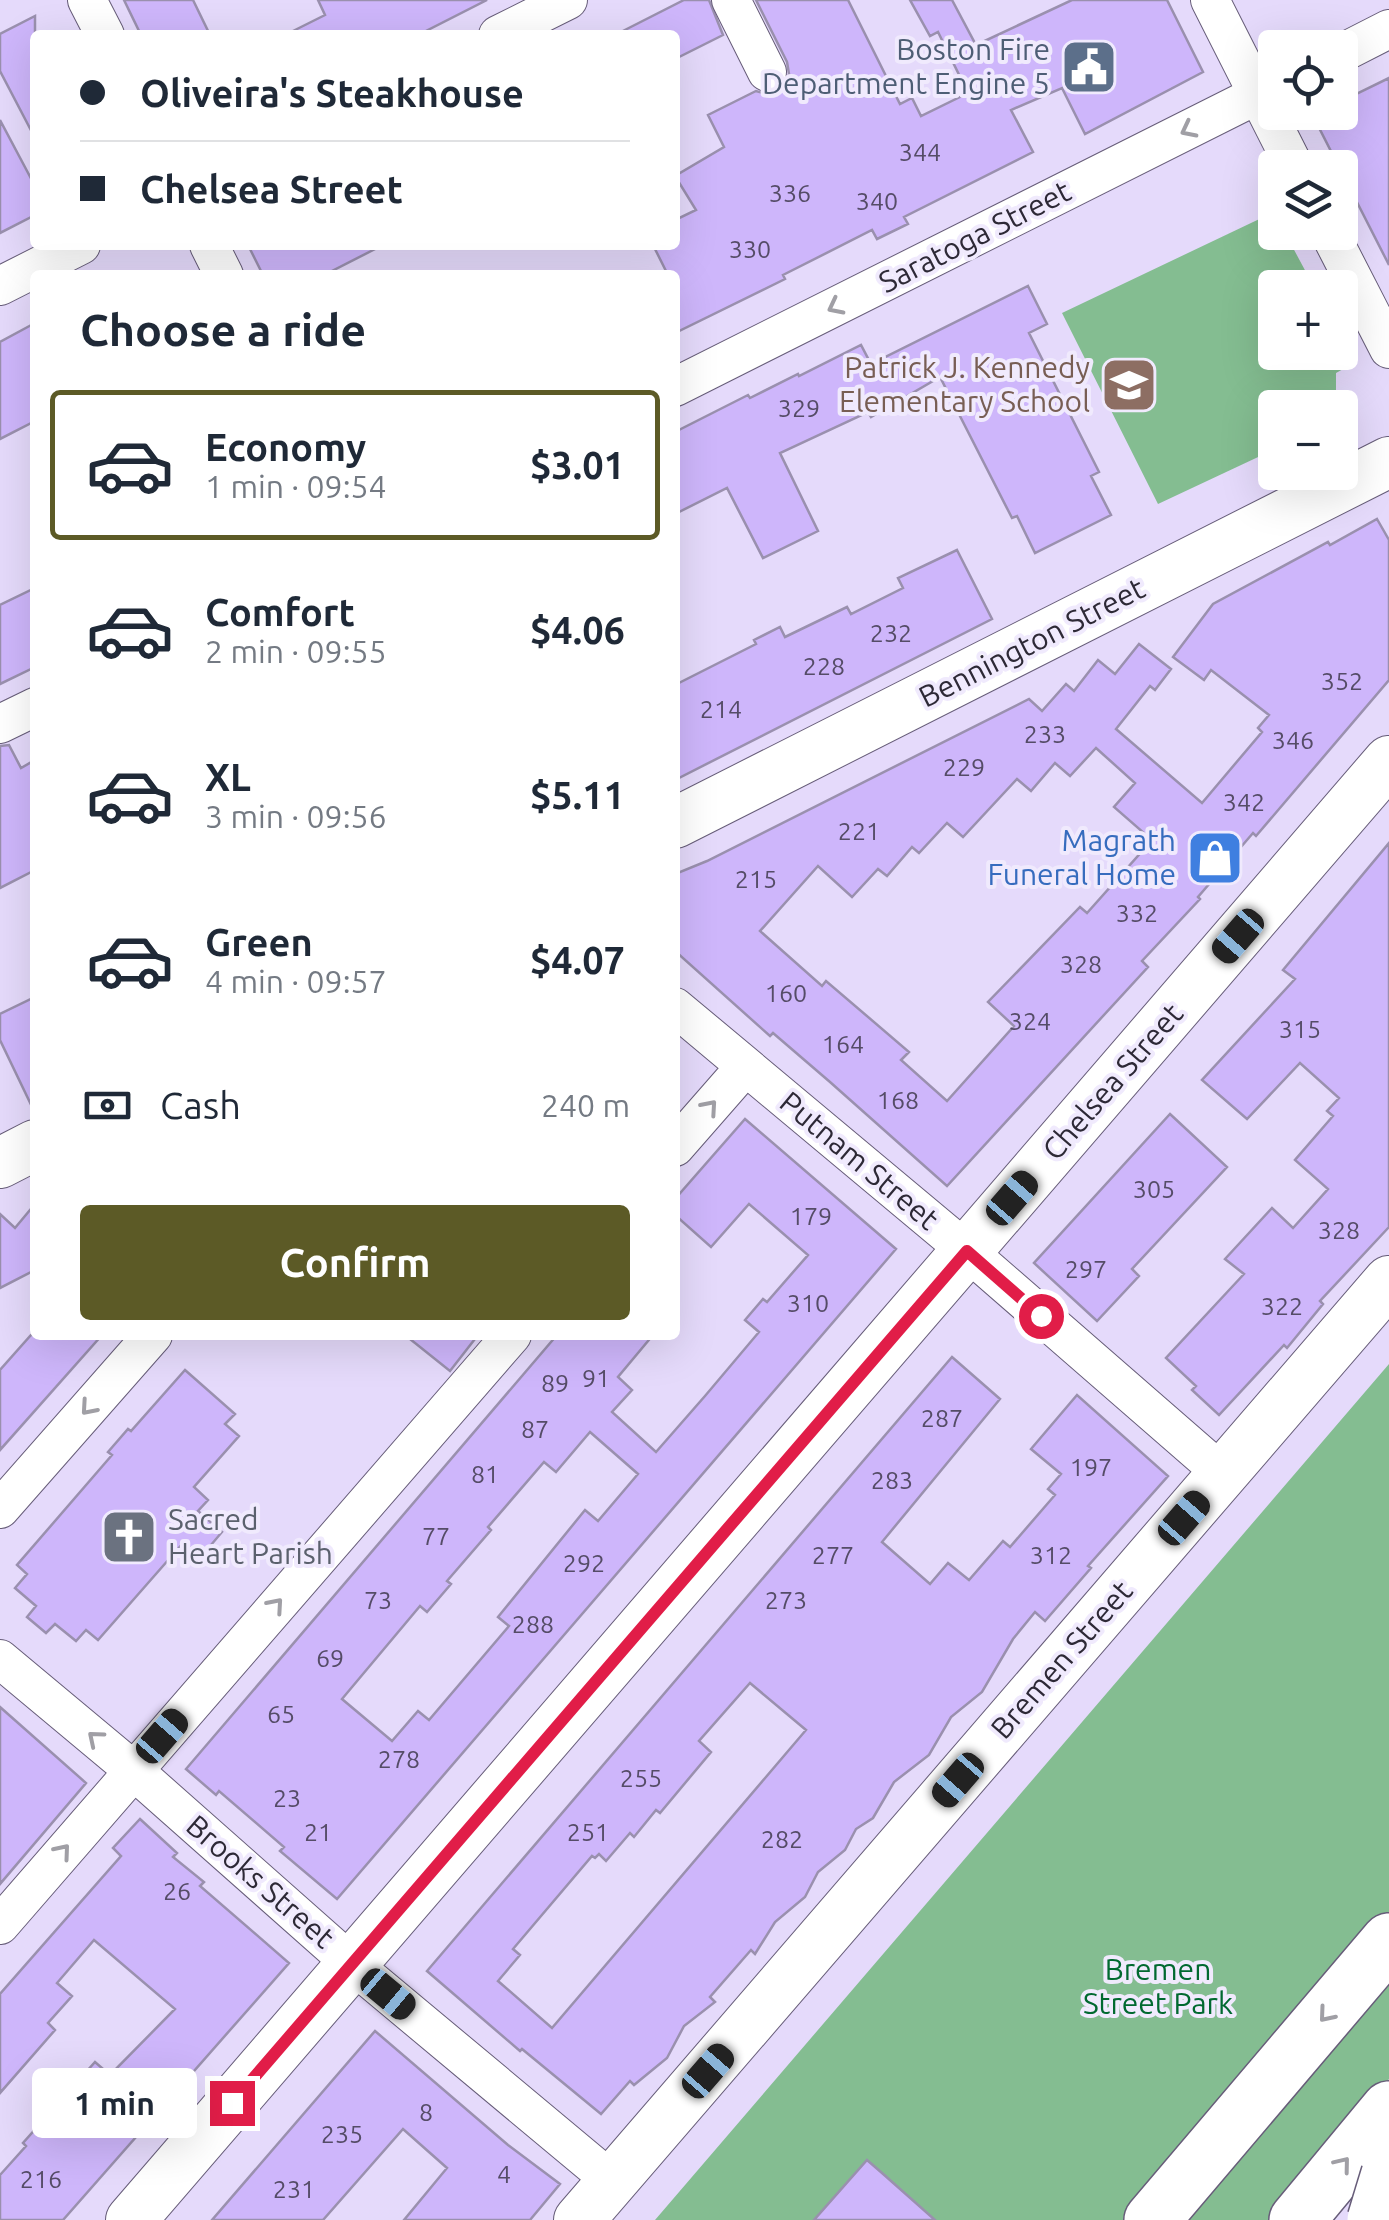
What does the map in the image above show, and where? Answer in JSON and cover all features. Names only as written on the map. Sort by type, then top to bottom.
[{"type":"highway","points":[[1152,2220],[1389,1941]]},
{"type":"highway","points":[[1297,2220],[1389,2108]]},
{"type":"highway","points":[[1375,2220],[1389,2174]]},
{"type":"highway","points":[[1375,2220],[1389,2205]]},
{"type":"main road","name":"Bennington Street","points":[[680,820],[1389,462]]},
{"type":"main road","name":"Chelsea Street","points":[[131,2220],[1389,761]]},
{"type":"main road","points":[[0,1163],[30,1148]]},
{"type":"main road","name":"Bremen Street","points":[[579,2220],[1389,1281]]},
{"type":"street","points":[[87,0],[102,30]]},
{"type":"street","points":[[508,30],[568,0]]},
{"type":"street","points":[[731,0],[767,72]]},
{"type":"street","points":[[1210,0],[1258,78]]},
{"type":"street","points":[[1358,45],[1389,29]]},
{"type":"street","name":"Saratoga Street","points":[[680,385],[1258,95]]},
{"type":"street","points":[[32,270],[71,250]]},
{"type":"street","points":[[1338,250],[1389,350]]},
{"type":"street","points":[[0,286],[30,271]]},
{"type":"street","points":[[0,724],[30,709]]},
{"type":"street","name":"Putnam Street","points":[[680,1011],[967,1251],[1223,1474]]},
{"type":"street","points":[[680,1142],[745,1067]]},
{"type":"street","points":[[0,1509],[149,1340]]},
{"type":"street","points":[[0,1925],[508,1340]]},
{"type":"street","name":"Brooks Street","points":[[0,1659],[133,1770],[352,1964],[612,2181]]},
{"type":"green space","points":[[1258,220],[1258,250],[1294,250],[1305,270],[1258,270],[1258,370],[1341,370],[1336,373],[1336,390],[1258,390],[1258,457],[1158,504],[1062,313]]},
{"type":"green space","name":"Bremen Street Park","points":[[1389,1364],[1389,2079],[1273,2220],[655,2220]]},
{"type":"building","points":[[124,0],[193,0],[208,30],[139,30]]},
{"type":"building","points":[[318,0],[487,0],[428,30],[295,30],[325,15]]},
{"type":"building","points":[[684,0],[709,0],[723,35],[680,56],[680,30],[625,30]]},
{"type":"building","points":[[756,0],[848,0],[900,104],[912,98],[921,116],[968,93],[938,32],[930,36],[910,0],[952,0],[976,45],[1072,0],[1167,0],[1203,72],[1085,134],[1062,88],[1011,110],[1033,152],[904,217],[908,224],[877,239],[872,230],[783,275],[785,279],[680,331],[680,270],[666,270],[656,250],[680,250],[680,218],[696,210],[680,184],[680,173],[724,147],[708,115],[756,91],[778,92],[789,74],[787,62]]},
{"type":"building","points":[[35,16],[35,30],[30,30],[30,128],[0,71],[0,34]]},
{"type":"building","points":[[1389,78],[1389,265],[1358,204],[1358,150],[1330,150],[1320,130],[1358,130],[1358,93]]},
{"type":"building","points":[[0,120],[30,177],[30,218],[0,233]]},
{"type":"building","points":[[250,250],[373,250],[334,270],[260,270]]},
{"type":"building","points":[[1028,286],[1047,324],[1029,333],[1099,472],[1091,476],[1111,515],[1035,553],[1017,516],[1012,518],[940,377],[871,417],[868,412],[780,453],[818,531],[763,558],[727,488],[680,512],[680,429],[861,345],[871,364]]},
{"type":"building","points":[[30,326],[30,424],[0,439],[0,342]]},
{"type":"building","points":[[1377,519],[1389,540],[1389,680],[1256,836],[1253,833],[1200,899],[1142,961],[1148,967],[947,1186],[680,955],[680,872],[1029,699],[1042,711],[1066,684],[1074,691],[1098,660],[1115,674],[1139,644],[1171,669],[1155,690],[1150,686],[1116,729],[1202,803],[1262,732],[1258,728],[1269,715],[1211,670],[1204,680],[1173,657],[1213,604],[1328,542],[1330,545]],"holes":[[[1096,748],[1135,783],[1114,807],[1152,840],[1087,913],[1080,907],[988,1002],[1014,1026],[947,1101],[901,1060],[909,1052],[826,981],[822,986],[760,931],[818,866],[852,897],[878,869],[887,876],[912,847],[919,853],[947,823],[963,837],[1017,779],[1031,791],[1055,763],[1070,776]]]},
{"type":"building","points":[[957,550],[992,619],[680,777],[680,682],[756,644],[754,640],[780,627],[785,637],[847,607],[851,614],[903,588],[898,578]]},
{"type":"building","points":[[30,590],[30,669],[0,684],[0,605]]},
{"type":"building","points":[[9,745],[21,768],[30,763],[30,873],[0,888],[0,746]]},
{"type":"building","points":[[1389,843],[1389,1227],[1320,1301],[1323,1304],[1287,1348],[1284,1345],[1219,1415],[1166,1358],[1244,1274],[1225,1259],[1272,1208],[1293,1228],[1328,1189],[1295,1160],[1333,1116],[1327,1111],[1339,1098],[1300,1063],[1247,1119],[1202,1080],[1295,979],[1283,970]]},
{"type":"building","points":[[30,999],[30,1103],[0,1040],[0,1014]]},
{"type":"building","points":[[1170,1114],[1227,1167],[1132,1269],[1139,1276],[1097,1321],[1034,1263]]},
{"type":"building","points":[[745,1119],[896,1249],[337,1899],[280,1851],[284,1847],[219,1791],[216,1795],[186,1769],[553,1340],[649,1340],[618,1377],[632,1390],[612,1412],[656,1452],[759,1332],[745,1320],[763,1299],[767,1302],[808,1255],[749,1204],[711,1247],[680,1219],[680,1193]],"holes":[[[590,1432],[638,1474],[598,1521],[585,1510],[498,1617],[509,1626],[429,1720],[418,1711],[392,1741],[342,1699],[420,1606],[427,1612],[451,1584],[447,1581],[491,1530],[488,1527],[544,1462],[556,1472]]]},
{"type":"building","points":[[30,1210],[30,1273],[0,1288],[0,1214],[15,1228]]},
{"type":"building","points":[[30,1336],[30,1340],[98,1340],[0,1450],[0,1370]]},
{"type":"building","points":[[411,1340],[474,1340],[450,1371]]},
{"type":"building","points":[[952,1357],[1000,1399],[882,1542],[930,1584],[948,1563],[969,1580],[1003,1541],[1010,1547],[1055,1495],[1048,1489],[1061,1474],[1031,1449],[1077,1395],[1168,1476],[1045,1621],[1035,1612],[1013,1639],[982,1692],[951,1717],[929,1755],[894,1782],[873,1818],[856,1829],[845,1850],[818,1872],[805,1897],[775,1922],[755,1954],[751,1950],[710,1997],[715,2002],[684,2026],[667,2058],[634,2085],[630,2081],[601,2114],[427,1971]],"holes":[[[750,1683],[806,1730],[552,2028],[498,1981],[520,1955],[513,1949],[592,1856],[599,1854],[606,1861],[630,1833],[634,1837],[656,1810],[660,1813],[711,1752],[699,1741]]]},
{"type":"building","name":"Sacred Heart Parish","points":[[185,1370],[235,1414],[225,1424],[239,1436],[194,1487],[208,1500],[198,1511],[222,1532],[200,1558],[184,1542],[98,1640],[86,1630],[76,1641],[55,1624],[46,1633],[27,1617],[36,1606],[15,1588],[27,1574],[17,1565],[112,1455],[108,1452]]},
{"type":"building","points":[[0,1707],[86,1783],[0,1884]]},
{"type":"building","points":[[140,1819],[177,1853],[173,1857],[204,1882],[200,1886],[289,1963],[63,2220],[0,2220],[0,2175],[26,2146],[23,2143],[95,2062],[110,2075],[175,2009],[94,1940],[57,1983],[72,1996],[48,2023],[55,2030],[0,2093],[0,1994],[121,1856],[113,1848]]},
{"type":"building","points":[[375,2031],[508,2145],[560,2184],[530,2220],[404,2220],[447,2168],[403,2129],[323,2220],[212,2220]]},
{"type":"building","points":[[867,2160],[882,2173],[935,2220],[814,2220]]},
{"type":"place","name":"Boston Fire Department Engine 5","points":[[1089,67]]},
{"type":"place","name":"Patrick J. Kennedy Elementary School","points":[[1129,385]]},
{"type":"place","name":"Magrath Funeral Home","points":[[1215,858]]},
{"type":"place","name":"Sacred Heart Parish","points":[[129,1537]]},
{"type":"route","points":[[232,2103],[967,1251],[1041,1316]]}]
